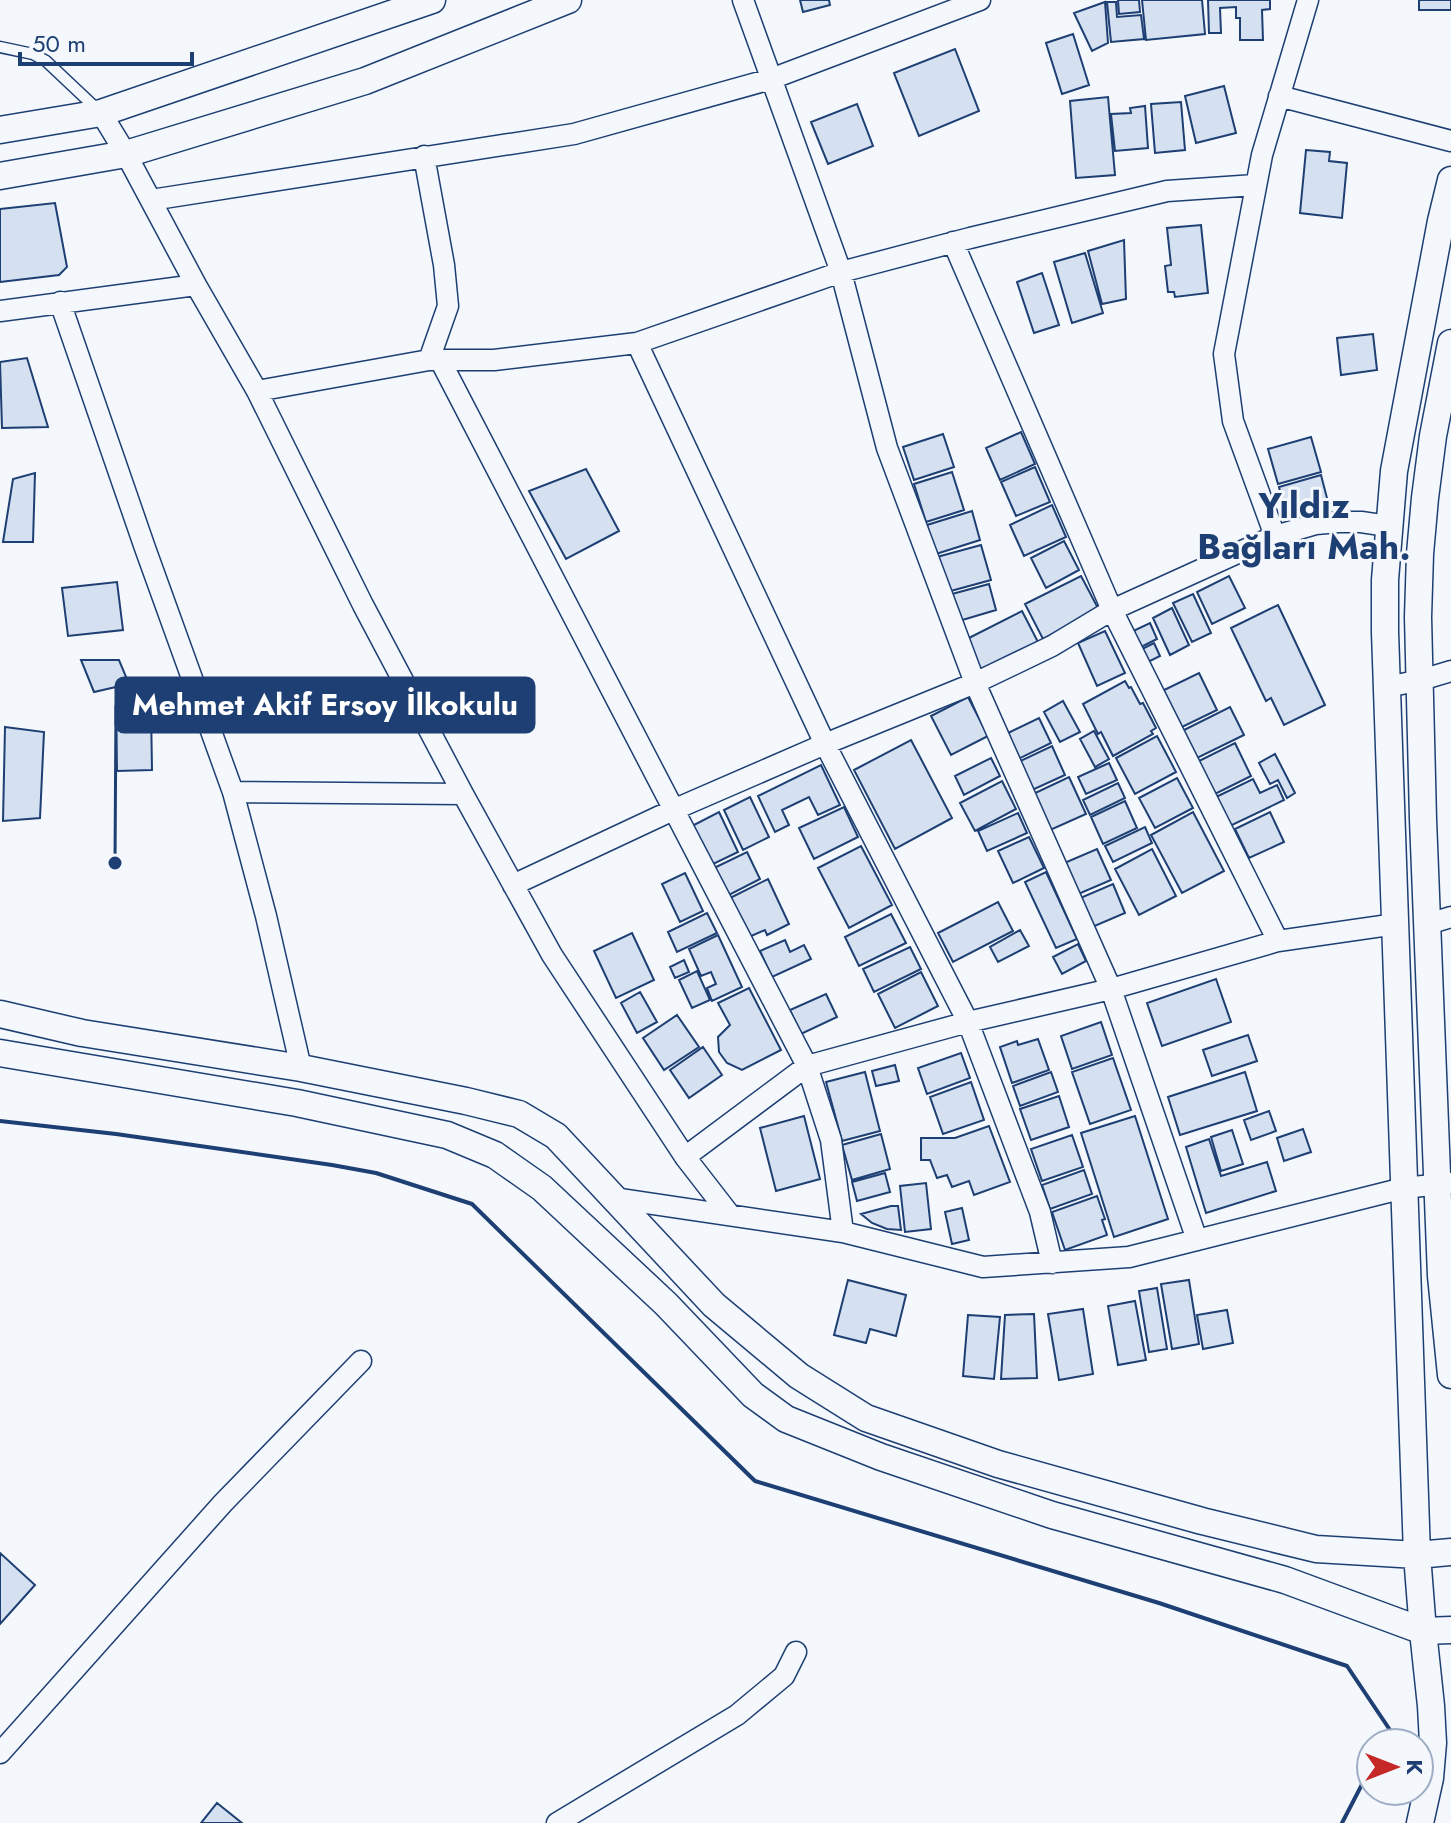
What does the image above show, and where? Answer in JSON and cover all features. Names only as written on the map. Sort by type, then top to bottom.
[{"type":"street","points":[[0,130],[101,113],[432,0]]},
{"type":"street","points":[[0,176],[126,154],[365,81],[568,0]]},
{"type":"street","points":[[743,0],[841,272],[887,448],[975,683],[1111,989],[1197,1240]]},
{"type":"street","points":[[151,200],[574,134],[771,79],[980,0]]},
{"type":"street","points":[[1275,536],[1233,421],[1224,354],[1262,155],[1308,0]]},
{"type":"street","points":[[1279,96],[1451,141]]},
{"type":"street","points":[[101,113],[257,391],[363,605],[552,955],[685,1157],[730,1215]]},
{"type":"street","points":[[424,156],[444,265],[448,306],[434,360],[807,1066],[831,1140],[843,1232]]},
{"type":"street","points":[[1420,1823],[1430,1778],[1433,1743],[1417,1555],[1385,580],[1397,456],[1451,180]]},
{"type":"street","points":[[257,391],[434,360],[494,360],[637,343],[841,272],[953,242],[1167,191],[1255,185]]},
{"type":"street","points":[[953,242],[1112,610],[1278,941]]},
{"type":"street","points":[[0,311],[196,285]]},
{"type":"street","points":[[60,302],[233,792],[301,1068]]},
{"type":"street","points":[[637,343],[825,744],[968,1022],[1040,1212],[1052,1263]]},
{"type":"street","points":[[1451,343],[1425,498],[1418,617],[1423,819],[1440,921],[1444,1183],[1441,1276],[1451,1375]]},
{"type":"street","points":[[513,885],[673,810],[975,683],[1052,646],[1112,610],[1275,536],[1316,524],[1361,522],[1388,526]]},
{"type":"street","points":[[1387,687],[1451,671]]},
{"type":"street","points":[[233,792],[463,794]]},
{"type":"street","points":[[685,1157],[807,1066],[968,1022],[1111,989],[1278,941],[1396,924]]},
{"type":"street","points":[[0,1014],[82,1033],[301,1068],[519,1114],[556,1136],[714,1305],[799,1376],[866,1418],[998,1464],[1316,1549],[1417,1555],[1451,1552]]},
{"type":"street","points":[[0,1053],[297,1103],[447,1135],[495,1155],[542,1188],[666,1304],[753,1395],[786,1419],[881,1457],[1052,1515],[1285,1580],[1423,1631],[1451,1630]]},
{"type":"street","points":[[613,1198],[843,1232],[983,1267],[1129,1257],[1404,1188],[1444,1183]]},
{"type":"street","points":[[0,1753],[223,1503],[361,1361]]},
{"type":"street","points":[[557,1823],[737,1715],[784,1676],[796,1652]]},
{"type":"lane","points":[[0,47],[33,54],[46,61],[101,113]]},
{"type":"building","points":[[800,0],[829,0],[830,5],[803,12]]},
{"type":"building","points":[[1118,0],[1139,0],[1140,12],[1119,14]]},
{"type":"building","points":[[1142,0],[1202,0],[1205,34],[1146,40]]},
{"type":"building","points":[[1208,0],[1270,0],[1270,9],[1262,10],[1263,40],[1240,40],[1240,18],[1236,18],[1236,7],[1220,8],[1221,33],[1209,33]]},
{"type":"building","points":[[1419,0],[1451,0],[1451,10],[1419,10]]},
{"type":"building","points":[[1105,2],[1108,43],[1092,51],[1074,13]]},
{"type":"building","points":[[1107,2],[1116,2],[1117,17],[1141,15],[1144,39],[1111,42]]},
{"type":"building","points":[[1073,34],[1089,85],[1062,94],[1046,43]]},
{"type":"building","points":[[955,49],[979,111],[919,136],[894,73]]},
{"type":"building","points":[[1224,86],[1236,133],[1196,143],[1185,96]]},
{"type":"building","points":[[1108,97],[1115,175],[1076,178],[1070,101]]},
{"type":"building","points":[[1181,102],[1185,150],[1155,153],[1151,104]]},
{"type":"building","points":[[857,104],[873,146],[828,164],[811,122]]},
{"type":"building","points":[[1145,106],[1148,148],[1115,151],[1111,114],[1131,113],[1130,108]]},
{"type":"building","points":[[1306,150],[1330,152],[1329,161],[1347,163],[1342,218],[1300,213]]},
{"type":"building","points":[[55,203],[67,267],[59,275],[0,282],[0,209]]},
{"type":"building","points":[[1201,225],[1208,293],[1175,297],[1174,292],[1168,292],[1165,266],[1171,265],[1167,228]]},
{"type":"building","points":[[1124,240],[1126,299],[1102,304],[1088,251]]},
{"type":"building","points":[[1085,253],[1103,313],[1072,323],[1054,262]]},
{"type":"building","points":[[1042,273],[1059,325],[1034,333],[1017,282]]},
{"type":"building","points":[[1373,334],[1377,370],[1341,375],[1337,338]]},
{"type":"building","points":[[27,358],[48,427],[2,428],[0,362]]},
{"type":"building","points":[[1021,432],[1035,464],[1000,480],[986,448]]},
{"type":"building","points":[[943,434],[954,467],[914,480],[903,447]]},
{"type":"building","points":[[1311,437],[1321,472],[1278,484],[1268,449]]},
{"type":"building","points":[[1035,467],[1050,502],[1016,516],[1001,482]]},
{"type":"building","points":[[586,469],[619,531],[566,559],[529,491]]},
{"type":"building","points":[[952,472],[964,510],[926,522],[914,484]]},
{"type":"building","points":[[35,473],[33,542],[3,542],[13,479]]},
{"type":"building","points":[[1321,475],[1328,502],[1285,513],[1279,487]]},
{"type":"building","points":[[1052,505],[1066,537],[1024,556],[1010,525]]},
{"type":"building","points":[[972,511],[980,540],[936,554],[927,525]]},
{"type":"building","points":[[1064,541],[1079,570],[1046,588],[1031,558]]},
{"type":"building","points":[[981,545],[991,580],[947,592],[937,557]]},
{"type":"building","points":[[1081,576],[1099,610],[1043,639],[1025,604]]},
{"type":"building","points":[[1229,576],[1245,608],[1212,624],[1197,592]]},
{"type":"building","points":[[117,582],[123,630],[68,636],[62,588]]},
{"type":"building","points":[[989,584],[996,610],[959,621],[952,594]]},
{"type":"building","points":[[1193,594],[1211,633],[1192,642],[1173,603]]},
{"type":"building","points":[[1278,605],[1325,705],[1284,725],[1271,698],[1266,701],[1231,628]]},
{"type":"building","points":[[1172,608],[1189,645],[1170,655],[1153,618]]},
{"type":"building","points":[[1022,611],[1038,642],[979,672],[963,641]]},
{"type":"building","points":[[1150,623],[1157,639],[1137,649],[1129,633]]},
{"type":"building","points":[[1105,631],[1125,673],[1097,686],[1078,643]]},
{"type":"building","points":[[1154,643],[1160,656],[1146,663],[1140,650]]},
{"type":"building","points":[[81,660],[119,660],[129,684],[94,692]]},
{"type":"building","points":[[1199,673],[1217,710],[1178,729],[1160,692]]},
{"type":"building","points":[[1125,681],[1140,704],[1143,703],[1156,728],[1151,731],[1153,734],[1113,756],[1083,704]]},
{"type":"building","points":[[968,697],[988,736],[951,755],[931,716]]},
{"type":"building","points":[[1063,701],[1080,732],[1060,742],[1044,712]]},
{"type":"building","points":[[1230,707],[1244,735],[1195,759],[1182,731]]},
{"type":"building","points":[[151,709],[152,770],[117,771],[116,710]]},
{"type":"building","points":[[1039,718],[1051,743],[1016,760],[1004,735]]},
{"type":"building","points":[[5,727],[44,732],[40,818],[3,821]]},
{"type":"building","points":[[1094,731],[1109,759],[1095,767],[1080,739]]},
{"type":"building","points":[[1157,736],[1176,772],[1135,794],[1116,758]]},
{"type":"building","points":[[911,740],[952,818],[895,849],[854,770]]},
{"type":"building","points":[[1235,743],[1251,776],[1215,794],[1199,761]]},
{"type":"building","points":[[1052,746],[1065,775],[1030,791],[1016,763]]},
{"type":"building","points":[[1275,754],[1295,793],[1287,798],[1278,780],[1270,784],[1259,763]]},
{"type":"building","points":[[991,758],[1000,776],[964,795],[955,776]]},
{"type":"building","points":[[1109,763],[1117,780],[1086,794],[1078,777]]},
{"type":"building","points":[[821,765],[840,805],[818,815],[809,797],[782,810],[789,825],[775,832],[758,796]]},
{"type":"building","points":[[1069,777],[1086,814],[1048,831],[1031,795]]},
{"type":"building","points":[[1177,778],[1193,808],[1155,828],[1139,798]]},
{"type":"building","points":[[1253,779],[1260,793],[1277,785],[1284,800],[1230,826],[1216,797]]},
{"type":"building","points":[[1002,781],[1016,809],[975,831],[960,803]]},
{"type":"building","points":[[1118,783],[1125,798],[1090,815],[1083,800]]},
{"type":"building","points":[[750,797],[769,837],[743,850],[724,810]]},
{"type":"building","points":[[1125,801],[1137,828],[1103,844],[1091,817]]},
{"type":"building","points":[[844,807],[858,837],[814,859],[799,828]]},
{"type":"building","points":[[719,812],[738,852],[709,866],[690,827]]},
{"type":"building","points":[[1193,812],[1224,871],[1182,893],[1151,835]]},
{"type":"building","points":[[1270,812],[1284,842],[1249,858],[1235,829]]},
{"type":"building","points":[[1018,813],[1027,833],[987,851],[978,831]]},
{"type":"building","points":[[1145,827],[1152,843],[1113,862],[1105,846]]},
{"type":"building","points":[[1029,837],[1044,868],[1013,883],[998,851]]},
{"type":"building","points":[[861,846],[892,905],[849,928],[818,868]]},
{"type":"building","points":[[1097,849],[1111,880],[1076,895],[1062,864]]},
{"type":"building","points":[[1152,849],[1176,896],[1139,915],[1115,869]]},
{"type":"building","points":[[747,852],[760,879],[727,896],[714,868]]},
{"type":"building","points":[[1046,872],[1077,939],[1056,948],[1025,882]]},
{"type":"building","points":[[685,873],[703,911],[680,922],[662,884]]},
{"type":"building","points":[[768,879],[789,924],[767,935],[765,930],[749,937],[730,898]]},
{"type":"building","points":[[1113,884],[1125,913],[1090,928],[1078,899]]},
{"type":"building","points":[[998,902],[1013,931],[953,962],[938,933]]},
{"type":"building","points":[[707,913],[717,933],[677,952],[668,932]]},
{"type":"building","points":[[891,914],[906,943],[859,966],[845,937]]},
{"type":"building","points":[[1020,930],[1029,946],[998,962],[990,947]]},
{"type":"building","points":[[632,933],[654,980],[616,998],[594,951]]},
{"type":"building","points":[[718,935],[742,987],[712,1001],[707,988],[716,984],[711,972],[701,976],[689,949]]},
{"type":"building","points":[[785,940],[790,952],[804,945],[811,959],[772,977],[760,951]]},
{"type":"building","points":[[1078,944],[1086,961],[1062,974],[1053,957]]},
{"type":"building","points":[[910,947],[921,969],[874,992],[863,969]]},
{"type":"building","points":[[684,960],[689,972],[675,978],[670,967]]},
{"type":"building","points":[[697,971],[710,1000],[692,1008],[679,980]]},
{"type":"building","points":[[921,972],[938,1006],[895,1028],[878,994]]},
{"type":"building","points":[[1216,979],[1231,1022],[1162,1046],[1147,1003]]},
{"type":"building","points":[[749,988],[781,1050],[742,1070],[727,1063],[719,1052],[718,1037],[730,1025],[718,1003]]},
{"type":"building","points":[[640,992],[657,1022],[637,1033],[621,1003]]},
{"type":"building","points":[[826,994],[837,1017],[801,1034],[790,1010]]},
{"type":"building","points":[[677,1015],[699,1047],[664,1070],[643,1038]]},
{"type":"building","points":[[1101,1022],[1112,1055],[1072,1069],[1061,1036]]},
{"type":"building","points":[[1248,1035],[1257,1061],[1212,1076],[1203,1050]]},
{"type":"building","points":[[1038,1039],[1049,1070],[1012,1083],[1000,1047]]},
{"type":"building","points":[[703,1047],[722,1075],[689,1098],[670,1070]]},
{"type":"building","points":[[961,1053],[970,1078],[927,1094],[918,1068]]},
{"type":"building","points":[[1113,1058],[1131,1110],[1090,1124],[1072,1072]]},
{"type":"building","points":[[895,1065],[899,1081],[876,1086],[872,1071]]},
{"type":"building","points":[[865,1072],[880,1131],[842,1141],[826,1082]]},
{"type":"building","points":[[1051,1072],[1058,1092],[1020,1106],[1013,1086]]},
{"type":"building","points":[[1245,1072],[1257,1111],[1180,1135],[1168,1097]]},
{"type":"building","points":[[971,1082],[984,1120],[943,1134],[930,1097]]},
{"type":"building","points":[[1059,1096],[1069,1127],[1031,1140],[1020,1109]]},
{"type":"building","points":[[1269,1111],[1276,1131],[1251,1140],[1244,1120]]},
{"type":"building","points":[[804,1116],[820,1179],[776,1191],[760,1128]]},
{"type":"building","points":[[1135,1116],[1168,1219],[1114,1237],[1081,1133]]},
{"type":"building","points":[[989,1126],[1010,1182],[974,1195],[969,1181],[952,1187],[947,1175],[937,1178],[930,1160],[921,1160],[921,1138],[955,1138]]},
{"type":"building","points":[[1303,1129],[1311,1152],[1284,1161],[1277,1138]]},
{"type":"building","points":[[1232,1130],[1243,1164],[1221,1171],[1211,1137]]},
{"type":"building","points":[[881,1134],[890,1169],[852,1180],[842,1145]]},
{"type":"building","points":[[1072,1135],[1083,1167],[1042,1181],[1031,1149]]},
{"type":"building","points":[[1209,1139],[1221,1176],[1267,1162],[1276,1191],[1206,1213],[1186,1147]]},
{"type":"building","points":[[1084,1170],[1092,1194],[1050,1209],[1042,1185]]},
{"type":"building","points":[[885,1173],[890,1192],[857,1201],[852,1182]]},
{"type":"building","points":[[926,1183],[931,1229],[905,1232],[900,1186]]},
{"type":"building","points":[[1097,1196],[1107,1235],[1065,1250],[1052,1212]]},
{"type":"building","points":[[898,1206],[901,1230],[872,1223],[861,1214]]},
{"type":"building","points":[[962,1208],[969,1240],[952,1244],[945,1212]]},
{"type":"building","points":[[848,1280],[906,1295],[896,1336],[870,1329],[866,1343],[834,1335]]},
{"type":"building","points":[[1189,1280],[1199,1344],[1172,1349],[1161,1284]]},
{"type":"building","points":[[1157,1288],[1167,1349],[1149,1352],[1139,1291]]},
{"type":"building","points":[[1135,1301],[1146,1360],[1118,1365],[1108,1306]]},
{"type":"building","points":[[1083,1309],[1093,1374],[1059,1380],[1048,1314]]},
{"type":"building","points":[[1227,1310],[1233,1343],[1203,1349],[1197,1315]]},
{"type":"building","points":[[1034,1314],[1037,1378],[1001,1379],[1005,1315]]},
{"type":"building","points":[[968,1315],[1000,1317],[994,1379],[963,1376]]},
{"type":"building","points":[[0,1553],[35,1585],[0,1624]]},
{"type":"building","points":[[217,1803],[242,1823],[201,1823]]},
{"type":"wall","points":[[0,1121],[332,1165],[376,1173],[472,1204],[755,1481],[1159,1603],[1347,1666],[1388,1727]]},
{"type":"wall","points":[[1342,1823],[1355,1798]]},
{"type":"place","name":"Mehmet Akif Ersoy İlkokulu","points":[[115,863]]},
{"type":"district","name":"Yıldız Bağları Mah.","points":[[1304,526]]}]
